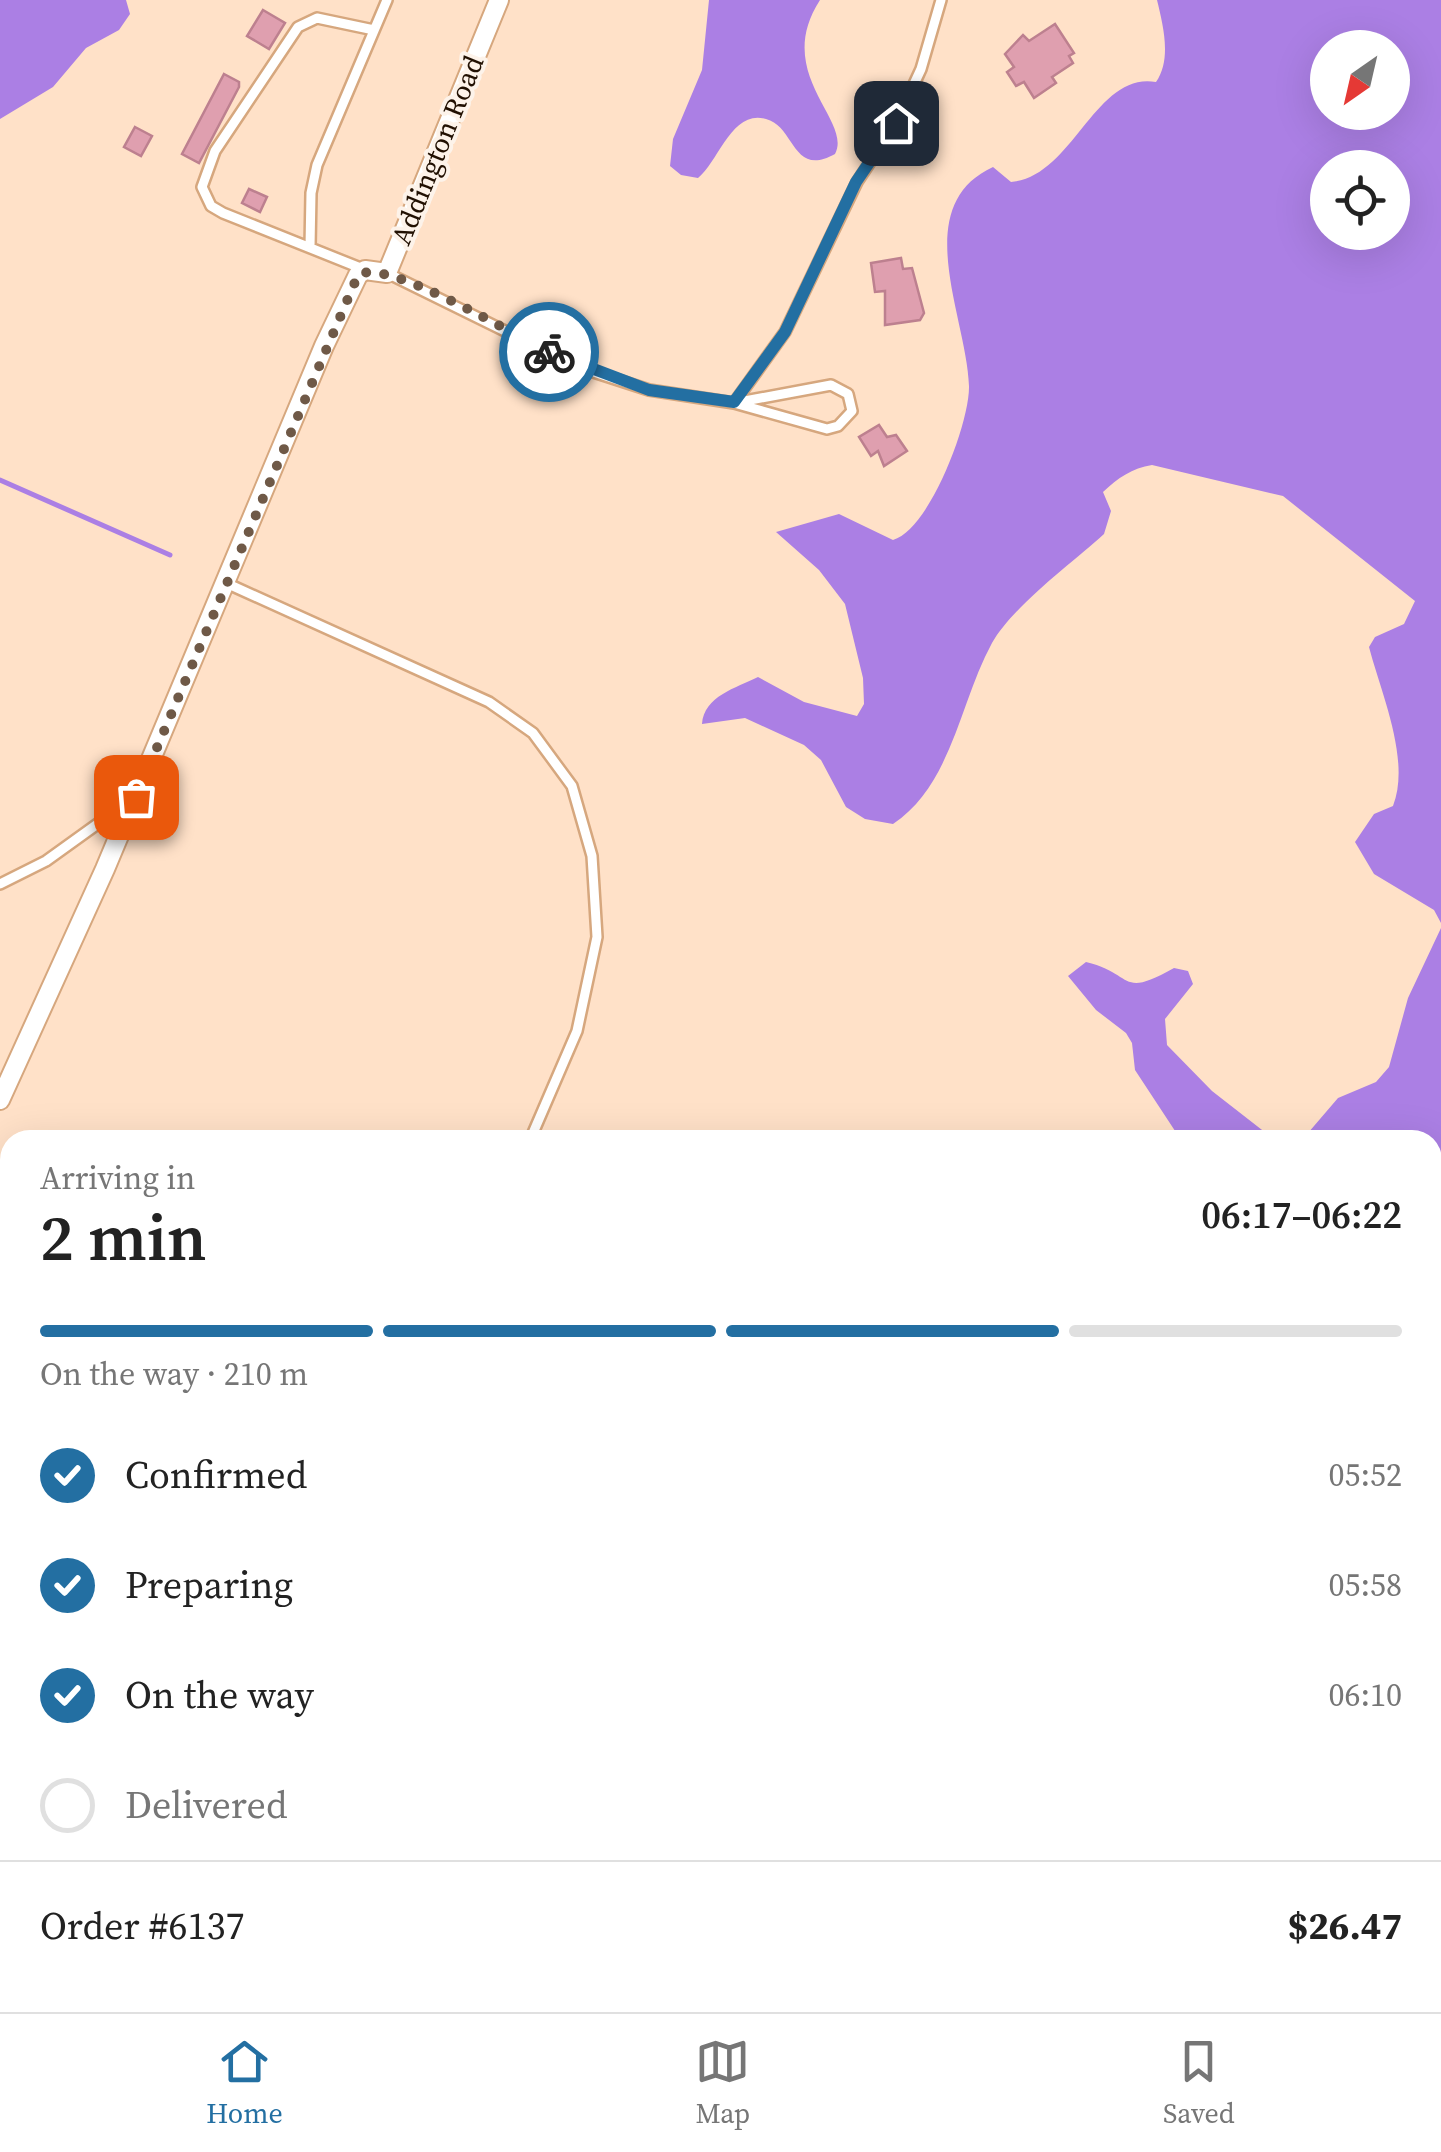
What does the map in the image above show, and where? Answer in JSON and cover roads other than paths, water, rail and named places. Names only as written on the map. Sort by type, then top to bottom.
[{"type":"street","name":"Addington Road","points":[[0,1100],[136,797],[324,346],[358,275],[366,270],[387,273],[499,0]]},
{"type":"lane","points":[[310,246],[311,193],[317,165],[386,0]]},
{"type":"lane","points":[[734,402],[785,332],[856,182],[896,123],[921,69],[941,0]]},
{"type":"lane","points":[[366,270],[211,206],[204,198],[204,177],[245,103],[298,27],[317,18],[374,30]]},
{"type":"lane","points":[[387,273],[578,367],[649,390],[734,402],[816,429],[838,426],[852,411],[848,394],[831,385],[734,402]]},
{"type":"lane","points":[[226,583],[489,702],[533,734],[564,772],[583,816],[592,856],[597,937],[584,1010],[534,1130]]},
{"type":"lane","points":[[0,884],[46,860],[136,797]]},
{"type":"waterway","points":[[0,480],[170,555]]}]
